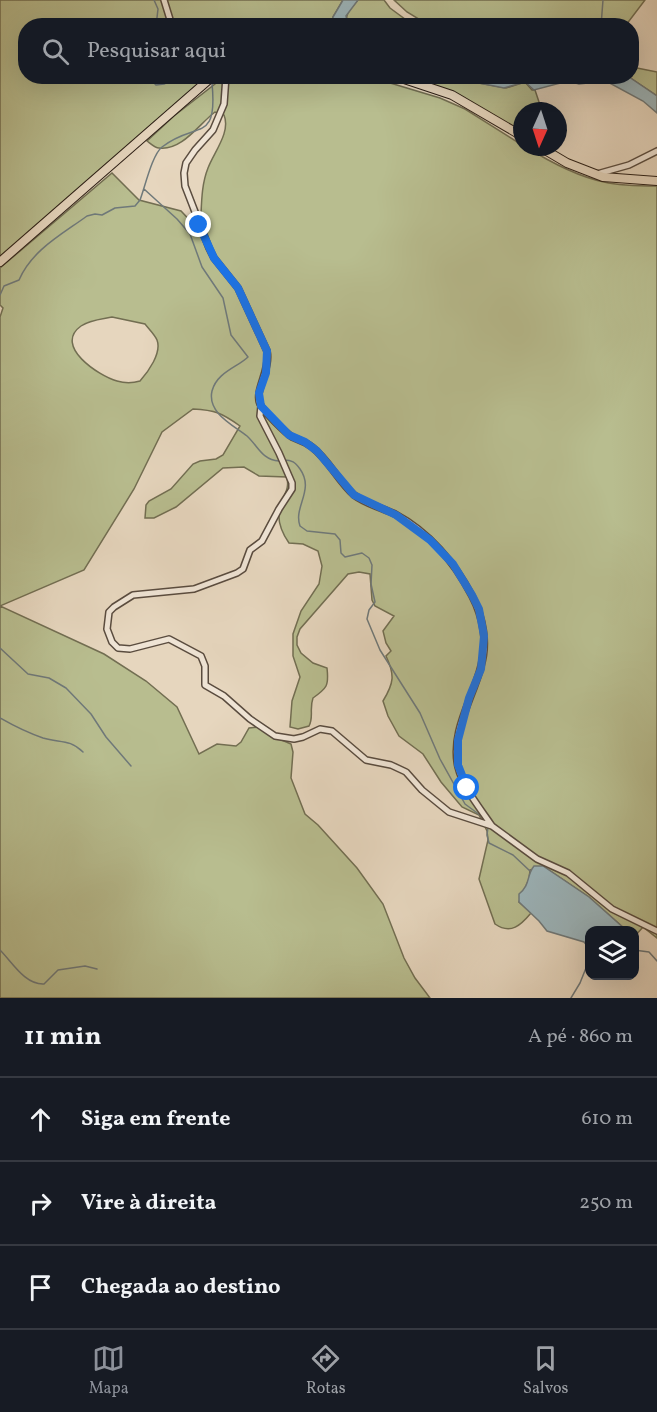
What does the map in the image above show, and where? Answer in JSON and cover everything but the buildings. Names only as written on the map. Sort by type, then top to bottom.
[{"type":"main road","points":[[0,262],[204,84]]},
{"type":"main road","points":[[419,84],[452,95],[513,131]]},
{"type":"main road","points":[[555,156],[593,175],[612,179],[657,181]]},
{"type":"street","points":[[164,0],[170,18]]},
{"type":"street","points":[[225,84],[224,104],[215,127],[190,156],[184,173],[188,195],[208,248],[238,288],[267,351],[266,373],[259,393],[260,416],[279,453],[292,486],[291,493],[279,509],[262,541],[250,550],[243,569],[194,589],[134,596],[114,607],[109,612],[107,623],[111,642],[118,648],[130,649],[169,639],[201,656],[205,666],[205,685],[224,696],[249,718],[275,736],[294,739],[320,729],[332,731],[366,760],[391,765],[406,772],[422,790],[449,812],[492,826],[537,859],[568,873],[612,909],[657,931]]},
{"type":"street","points":[[593,175],[629,165],[657,151]]},
{"type":"street","points":[[261,406],[289,435],[305,442],[317,451],[354,495],[396,515],[430,540],[453,564],[472,595],[483,626],[483,662],[460,727],[458,765],[467,788],[492,826]]},
{"type":"green space","points":[[0,0],[343,0],[333,18],[18,18],[18,84],[201,84],[0,258]]},
{"type":"green space","points":[[358,0],[384,0],[390,8],[404,18],[346,18]]},
{"type":"green space","points":[[394,0],[645,0],[631,18],[417,18]]},
{"type":"green space","points":[[639,68],[657,72],[657,96],[639,84]]},
{"type":"green space","points":[[215,84],[394,84],[440,98],[465,109],[513,139],[513,156],[542,156],[573,172],[604,182],[657,186],[657,938],[643,927],[639,932],[639,926],[622,926],[589,897],[543,866],[530,870],[529,879],[519,902],[531,913],[519,925],[511,929],[495,924],[479,879],[488,840],[487,831],[479,815],[462,807],[441,782],[423,754],[399,736],[388,716],[383,701],[392,679],[386,656],[391,651],[383,631],[394,616],[375,606],[372,600],[370,574],[359,572],[348,574],[300,629],[297,645],[301,653],[313,663],[327,668],[328,679],[324,689],[313,698],[309,726],[298,729],[290,727],[292,701],[300,677],[293,656],[293,634],[301,611],[319,584],[322,566],[318,551],[303,544],[289,543],[281,528],[279,512],[287,487],[287,477],[259,476],[244,467],[223,468],[176,507],[154,518],[145,518],[146,505],[149,501],[171,489],[193,464],[216,459],[223,455],[240,426],[223,415],[213,411],[193,409],[162,432],[134,489],[84,570],[0,606],[0,317],[3,308],[0,305],[0,268],[112,173],[139,200],[181,211],[200,231],[204,183],[208,168],[224,135],[226,122],[224,115],[215,112],[190,136],[167,148],[158,148],[147,141],[174,116]],"holes":[[[112,317],[145,324],[157,340],[158,351],[150,368],[140,381],[131,382],[120,382],[109,378],[90,367],[75,351],[72,342],[74,334],[81,326],[88,322]]]},
{"type":"green space","points":[[417,84],[484,84],[506,88],[527,84],[535,90],[539,102],[513,102],[513,129],[491,115]]},
{"type":"green space","points":[[0,606],[104,654],[146,681],[177,707],[199,754],[217,744],[236,746],[249,728],[260,727],[270,735],[291,744],[293,752],[291,778],[305,814],[357,868],[383,904],[404,958],[430,998],[0,998]]},
{"type":"water","points":[[343,0],[358,0],[346,18],[333,17]]},
{"type":"water","points":[[484,84],[518,84],[504,88]]},
{"type":"water","points":[[527,84],[557,84],[534,90]]},
{"type":"water","points":[[612,84],[639,84],[657,96],[657,113],[643,101]]},
{"type":"water","points":[[534,866],[543,866],[589,897],[622,926],[585,926],[585,943],[547,931],[519,902],[519,894],[525,887]]},
{"type":"waterway","points":[[154,0],[158,9],[157,18]]},
{"type":"waterway","points":[[602,18],[603,0]]},
{"type":"waterway","points":[[155,84],[164,84]]},
{"type":"waterway","points":[[0,295],[4,286],[19,280],[31,260],[39,252],[87,216],[102,215],[115,208],[135,206],[140,200],[158,151],[174,139],[202,128],[208,123],[212,115],[212,84]]},
{"type":"waterway","points":[[144,189],[190,234],[202,267],[223,298],[231,335],[248,357],[218,379],[212,391],[213,406],[222,418],[247,436],[264,455],[279,461]]},
{"type":"waterway","points":[[284,460],[295,463],[304,477],[305,491],[299,512],[300,526],[307,531],[335,534],[340,540],[341,553],[345,557],[362,553],[369,558],[372,565],[371,584],[375,602],[369,610],[367,619],[380,650],[420,713],[440,759],[465,804],[484,818]]},
{"type":"waterway","points":[[0,648],[28,674],[49,678],[66,688],[91,714],[106,737],[131,766]]},
{"type":"waterway","points":[[0,718],[37,736],[74,745],[83,752]]},
{"type":"waterway","points":[[488,827],[489,843],[513,855],[530,871]]},
{"type":"waterway","points":[[0,950],[25,977],[37,983],[44,984],[58,970],[85,966],[97,969]]},
{"type":"waterway","points":[[639,951],[649,952],[657,961]]},
{"type":"waterway","points":[[571,998],[585,970]]},
{"type":"route","points":[[199,225],[214,258],[238,288],[267,351],[268,363],[259,393],[261,406],[289,435],[305,442],[317,451],[354,495],[396,515],[430,540],[453,564],[479,609],[484,636],[483,662],[460,727],[457,753],[461,776],[467,788]]}]
